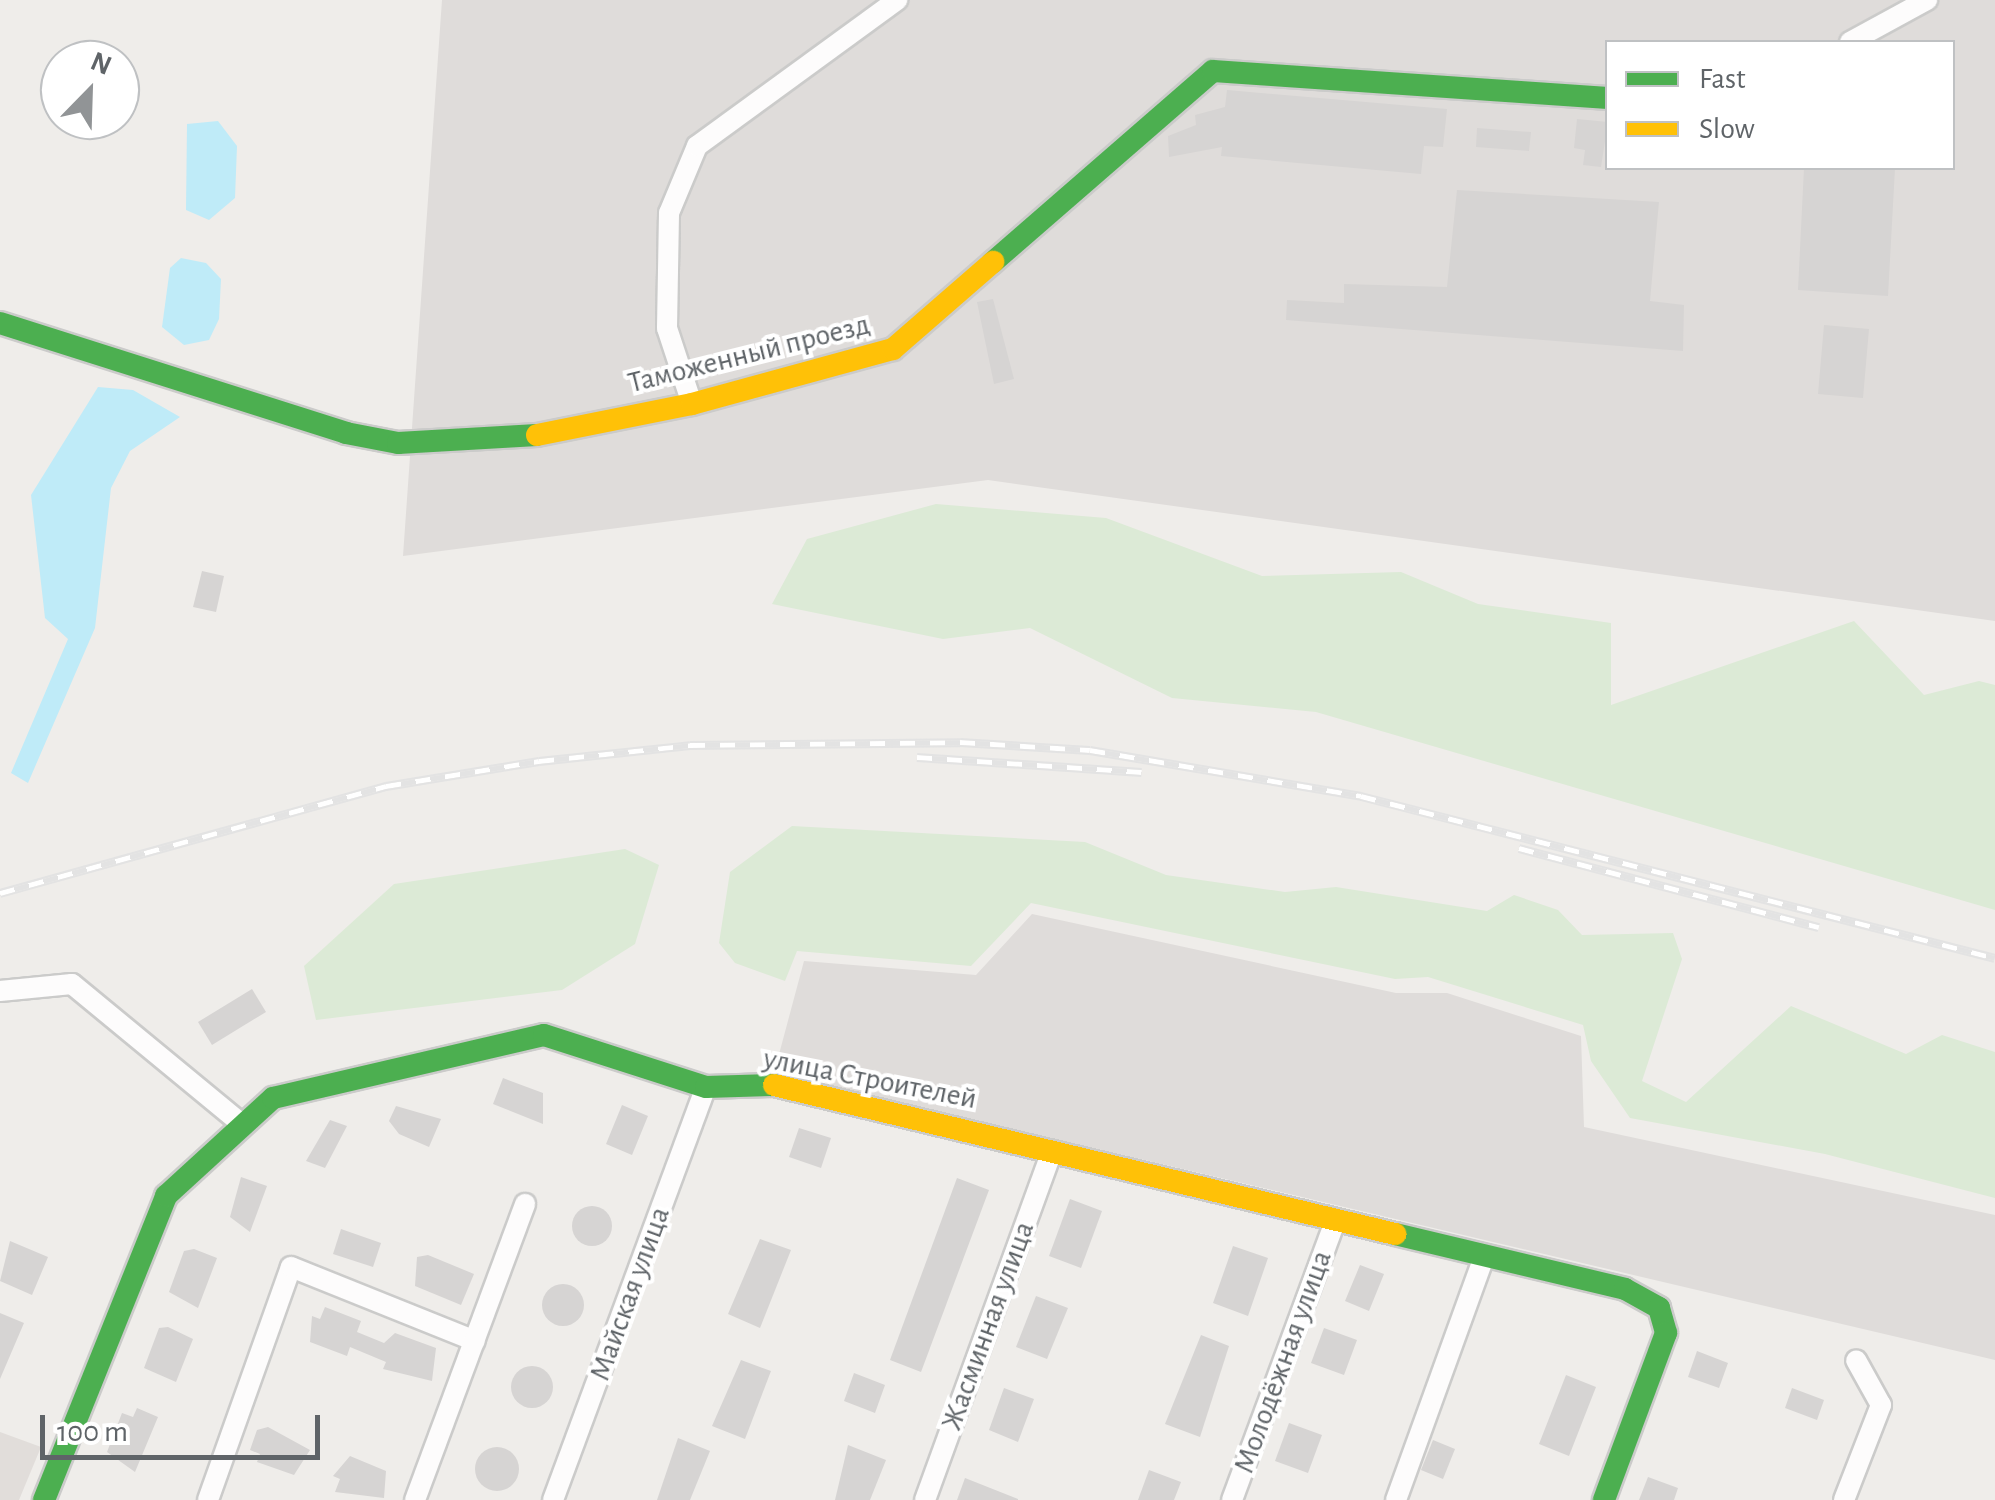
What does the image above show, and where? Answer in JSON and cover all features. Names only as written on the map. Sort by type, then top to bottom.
[{"type":"street","points":[[692,404],[668,328],[668,213],[697,146],[897,0]]},
{"type":"street","points":[[1854,40],[1927,0]]},
{"type":"street","name":"Таможенный проезд","points":[[0,323],[272,416],[398,444],[520,438],[692,404],[894,349],[1213,71],[1605,98]]},
{"type":"street","points":[[0,991],[72,984],[243,1126]]},
{"type":"street","name":"улица Строителей","points":[[44,1500],[166,1196],[273,1098],[544,1035],[706,1088],[766,1083],[1334,1224],[1625,1289],[1659,1308],[1666,1333],[1604,1500]]},
{"type":"street","name":"Майская улица","points":[[553,1500],[706,1088]]},
{"type":"street","name":"Жасминная улица","points":[[926,1500],[1051,1153]]},
{"type":"street","points":[[415,1500],[525,1204]]},
{"type":"street","name":"Молодёжная улица","points":[[1232,1500],[1334,1224]]},
{"type":"street","points":[[1396,1500],[1484,1257]]},
{"type":"street","points":[[208,1500],[291,1268],[475,1341]]},
{"type":"street","points":[[1844,1500],[1881,1405],[1856,1360]]},
{"type":"shaded area","points":[[442,0],[1995,0],[1995,621],[988,480],[403,556]]},
{"type":"shaded area","points":[[1032,914],[1396,993],[1447,993],[1581,1036],[1584,1127],[1995,1215],[1995,1360],[774,1073],[804,961],[976,975]]},
{"type":"shaded area","points":[[0,1432],[41,1447],[19,1500],[0,1500]]},
{"type":"green space","points":[[936,504],[1106,518],[1262,576],[1401,572],[1478,604],[1611,623],[1611,705],[1854,621],[1924,695],[1979,681],[1995,685],[1995,910],[1316,712],[1172,698],[1030,628],[943,639],[772,604],[807,539]]},
{"type":"green space","points":[[792,826],[1085,842],[1166,875],[1285,892],[1336,887],[1487,911],[1514,895],[1558,910],[1582,935],[1673,933],[1682,959],[1642,1081],[1686,1102],[1791,1006],[1906,1054],[1942,1035],[1995,1052],[1995,1198],[1825,1154],[1630,1118],[1591,1061],[1583,1025],[1428,977],[1395,979],[1031,903],[971,966],[797,951],[785,981],[735,963],[719,943],[730,872]]},
{"type":"green space","points":[[625,849],[659,865],[635,944],[562,990],[316,1020],[304,966],[394,884]]},
{"type":"water","points":[[218,121],[237,146],[235,198],[209,220],[186,210],[187,124]]},
{"type":"water","points":[[181,258],[206,263],[221,279],[219,319],[209,340],[184,345],[162,327],[170,268]]},
{"type":"water","points":[[98,387],[133,390],[180,417],[130,451],[111,488],[95,628],[28,783],[11,773],[68,639],[45,618],[31,495]]},
{"type":"building","points":[[1227,90],[1447,109],[1443,147],[1424,146],[1421,174],[1221,156],[1222,147],[1169,157],[1168,136],[1196,125],[1195,115],[1225,107]]},
{"type":"building","points":[[1577,119],[1605,122],[1601,167],[1583,165],[1585,150],[1574,148]]},
{"type":"building","points":[[1477,128],[1531,132],[1529,151],[1476,147]]},
{"type":"building","points":[[1804,170],[1895,170],[1888,296],[1798,290]]},
{"type":"building","points":[[1457,190],[1659,202],[1650,301],[1684,305],[1683,351],[1286,320],[1287,300],[1344,303],[1344,284],[1447,287]]},
{"type":"building","points":[[993,299],[1014,379],[994,384],[977,302]]},
{"type":"building","points":[[1824,325],[1869,329],[1863,398],[1818,394]]},
{"type":"building","points":[[202,571],[224,576],[216,612],[193,607]]},
{"type":"building","points":[[252,989],[266,1012],[212,1045],[198,1022]]},
{"type":"building","points":[[503,1078],[543,1093],[543,1124],[493,1104]]},
{"type":"building","points":[[622,1105],[648,1116],[632,1155],[606,1144]]},
{"type":"building","points":[[396,1106],[441,1119],[429,1147],[399,1134],[389,1121]]},
{"type":"building","points":[[330,1120],[347,1126],[325,1168],[306,1161]]},
{"type":"building","points":[[799,1128],[831,1138],[821,1168],[789,1157]]},
{"type":"building","points":[[241,1177],[267,1186],[250,1232],[230,1217]]},
{"type":"building","points":[[957,1178],[989,1190],[921,1372],[890,1360]]},
{"type":"building","points":[[1070,1199],[1102,1211],[1081,1268],[1049,1256]]},
{"type":"building","points":[[592,1206],[606,1212],[612,1226],[606,1240],[592,1246],[578,1240],[572,1226],[578,1212]]},
{"type":"building","points":[[341,1229],[381,1243],[373,1267],[333,1254]]},
{"type":"building","points":[[760,1239],[791,1250],[760,1328],[728,1314]]},
{"type":"building","points":[[10,1241],[48,1257],[32,1295],[0,1281]]},
{"type":"building","points":[[1233,1246],[1268,1258],[1248,1316],[1213,1303]]},
{"type":"building","points":[[194,1249],[217,1258],[198,1308],[169,1292],[184,1251]]},
{"type":"building","points":[[428,1255],[474,1274],[461,1305],[415,1286],[417,1257]]},
{"type":"building","points":[[1360,1265],[1384,1274],[1369,1311],[1345,1301]]},
{"type":"building","points":[[563,1284],[578,1290],[584,1305],[578,1320],[563,1326],[548,1320],[542,1305],[548,1290]]},
{"type":"building","points":[[1036,1296],[1068,1308],[1047,1359],[1016,1347]]},
{"type":"building","points":[[325,1307],[361,1321],[357,1332],[384,1343],[395,1333],[436,1348],[432,1381],[383,1369],[386,1362],[350,1347],[347,1356],[310,1342],[312,1316],[320,1319]]},
{"type":"building","points":[[0,1313],[24,1323],[0,1379]]},
{"type":"building","points":[[168,1327],[193,1339],[176,1382],[144,1368],[159,1328]]},
{"type":"building","points":[[1324,1328],[1357,1340],[1344,1375],[1311,1363]]},
{"type":"building","points":[[1201,1335],[1229,1346],[1200,1437],[1165,1424]]},
{"type":"building","points":[[1697,1351],[1728,1363],[1719,1388],[1688,1377]]},
{"type":"building","points":[[741,1360],[771,1371],[745,1439],[712,1426]]},
{"type":"building","points":[[532,1366],[547,1372],[553,1387],[547,1402],[532,1408],[517,1402],[511,1387],[517,1372]]},
{"type":"building","points":[[854,1373],[885,1385],[875,1413],[844,1401]]},
{"type":"building","points":[[1566,1375],[1596,1387],[1569,1456],[1539,1444]]},
{"type":"building","points":[[1004,1388],[1034,1399],[1018,1442],[989,1430]]},
{"type":"building","points":[[1792,1388],[1824,1400],[1817,1420],[1785,1408]]},
{"type":"building","points":[[137,1408],[158,1417],[135,1472],[107,1452],[122,1413],[133,1417]]},
{"type":"building","points":[[1289,1423],[1322,1435],[1308,1473],[1275,1461]]},
{"type":"building","points":[[268,1427],[310,1450],[294,1475],[257,1462],[260,1454],[250,1450],[257,1430]]},
{"type":"building","points":[[678,1438],[710,1451],[690,1500],[657,1500]]},
{"type":"building","points":[[1433,1440],[1455,1449],[1443,1479],[1421,1470]]},
{"type":"building","points":[[848,1445],[886,1460],[870,1500],[835,1500]]},
{"type":"building","points":[[497,1447],[512,1454],[519,1469],[512,1484],[497,1491],[482,1484],[475,1469],[482,1454]]},
{"type":"building","points":[[350,1456],[386,1471],[384,1498],[335,1492],[340,1479],[333,1476]]},
{"type":"building","points":[[1149,1470],[1181,1482],[1174,1500],[1138,1500]]},
{"type":"building","points":[[1648,1477],[1678,1488],[1674,1500],[1639,1500]]},
{"type":"building","points":[[965,1478],[1018,1499],[1018,1500],[957,1500]]},
{"type":"railway","points":[[0,893],[386,786],[539,761],[690,745],[960,742],[1090,750],[1361,796],[1995,958]]},
{"type":"railway","points":[[917,757],[1142,772]]},
{"type":"railway","points":[[1519,848],[1819,927]]},
{"type":"traffic: fast","points":[[993,262],[1213,71],[1605,98]]},
{"type":"traffic: fast","points":[[0,323],[346,433],[398,443],[537,435]]},
{"type":"traffic: fast","points":[[44,1500],[166,1196],[273,1098],[544,1035],[706,1087],[774,1085]]},
{"type":"traffic: fast","points":[[1395,1234],[1625,1289],[1659,1308],[1666,1333],[1604,1500]]},
{"type":"traffic: slow","points":[[537,435],[692,404],[893,349],[993,262]]},
{"type":"traffic: slow","points":[[774,1085],[1395,1234]]}]
